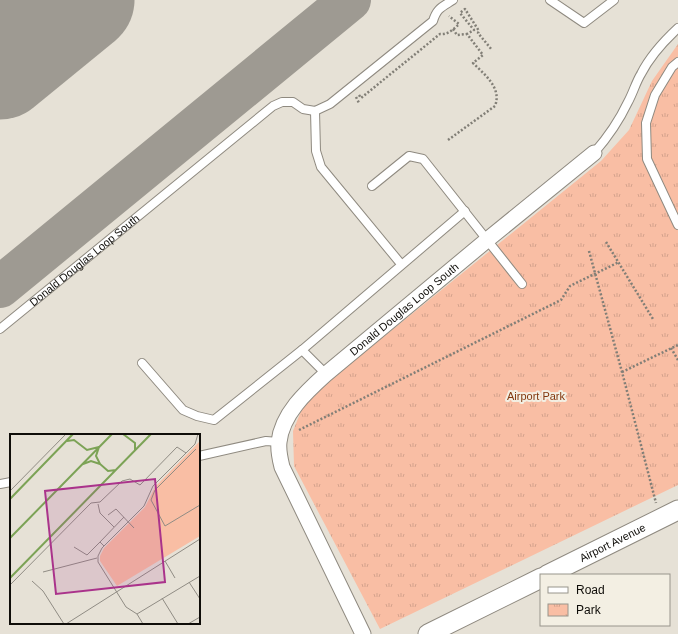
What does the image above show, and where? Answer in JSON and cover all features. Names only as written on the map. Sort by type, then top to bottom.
[{"type":"street","name":"Donald Douglas Loop South","points":[[363,634],[282,467],[279,442],[288,416],[298,401],[326,374],[594,153]]},
{"type":"street","name":"Airport Avenue","points":[[549,574],[678,510]]},
{"type":"street","points":[[428,634],[540,578]]},
{"type":"lane","points":[[401,264],[321,167],[316,151],[314,111],[330,104],[433,21],[436,12],[441,6],[453,0]]},
{"type":"lane","points":[[550,0],[584,23],[614,0]]},
{"type":"lane","name":"Donald Douglas Loop South","points":[[594,153],[617,124],[641,74],[653,55],[665,40],[678,28]]},
{"type":"lane","points":[[678,62],[672,67],[655,95],[646,123],[647,159],[678,225]]},
{"type":"lane","name":"Donald Douglas Loop South","points":[[0,329],[273,106],[282,102],[293,102],[303,109],[314,111]]},
{"type":"lane","points":[[372,186],[409,156],[422,159],[522,284]]},
{"type":"lane","points":[[142,363],[182,410],[197,416],[214,420],[302,350],[465,211]]},
{"type":"lane","points":[[302,350],[326,374]]},
{"type":"lane","points":[[200,456],[266,441],[279,442]]},
{"type":"lane","points":[[0,484],[10,482]]},
{"type":"path","points":[[453,29],[457,35],[467,34],[474,30],[460,13],[465,9],[479,31],[478,32],[492,50]]},
{"type":"path","points":[[361,97],[437,36],[444,34],[459,24],[448,15],[445,16]]},
{"type":"path","points":[[448,140],[495,106],[497,99],[497,92],[491,82],[473,63],[483,55],[463,30]]},
{"type":"path","points":[[356,96],[359,103]]},
{"type":"path","points":[[606,242],[653,319]]},
{"type":"path","points":[[589,251],[659,509]]},
{"type":"path","points":[[297,433],[299,429],[561,300],[570,286],[619,262]]},
{"type":"path","points":[[622,372],[678,345]]},
{"type":"path","points":[[670,348],[678,360]]},
{"type":"green space","name":"Airport Park","points":[[678,44],[678,485],[380,629],[294,466],[293,431],[301,411],[324,385],[601,161],[629,130],[652,81]]},
{"type":"taxiway","points":[[0,287],[350,0]]},
{"type":"runway","points":[[0,67],[82,0]]}]
